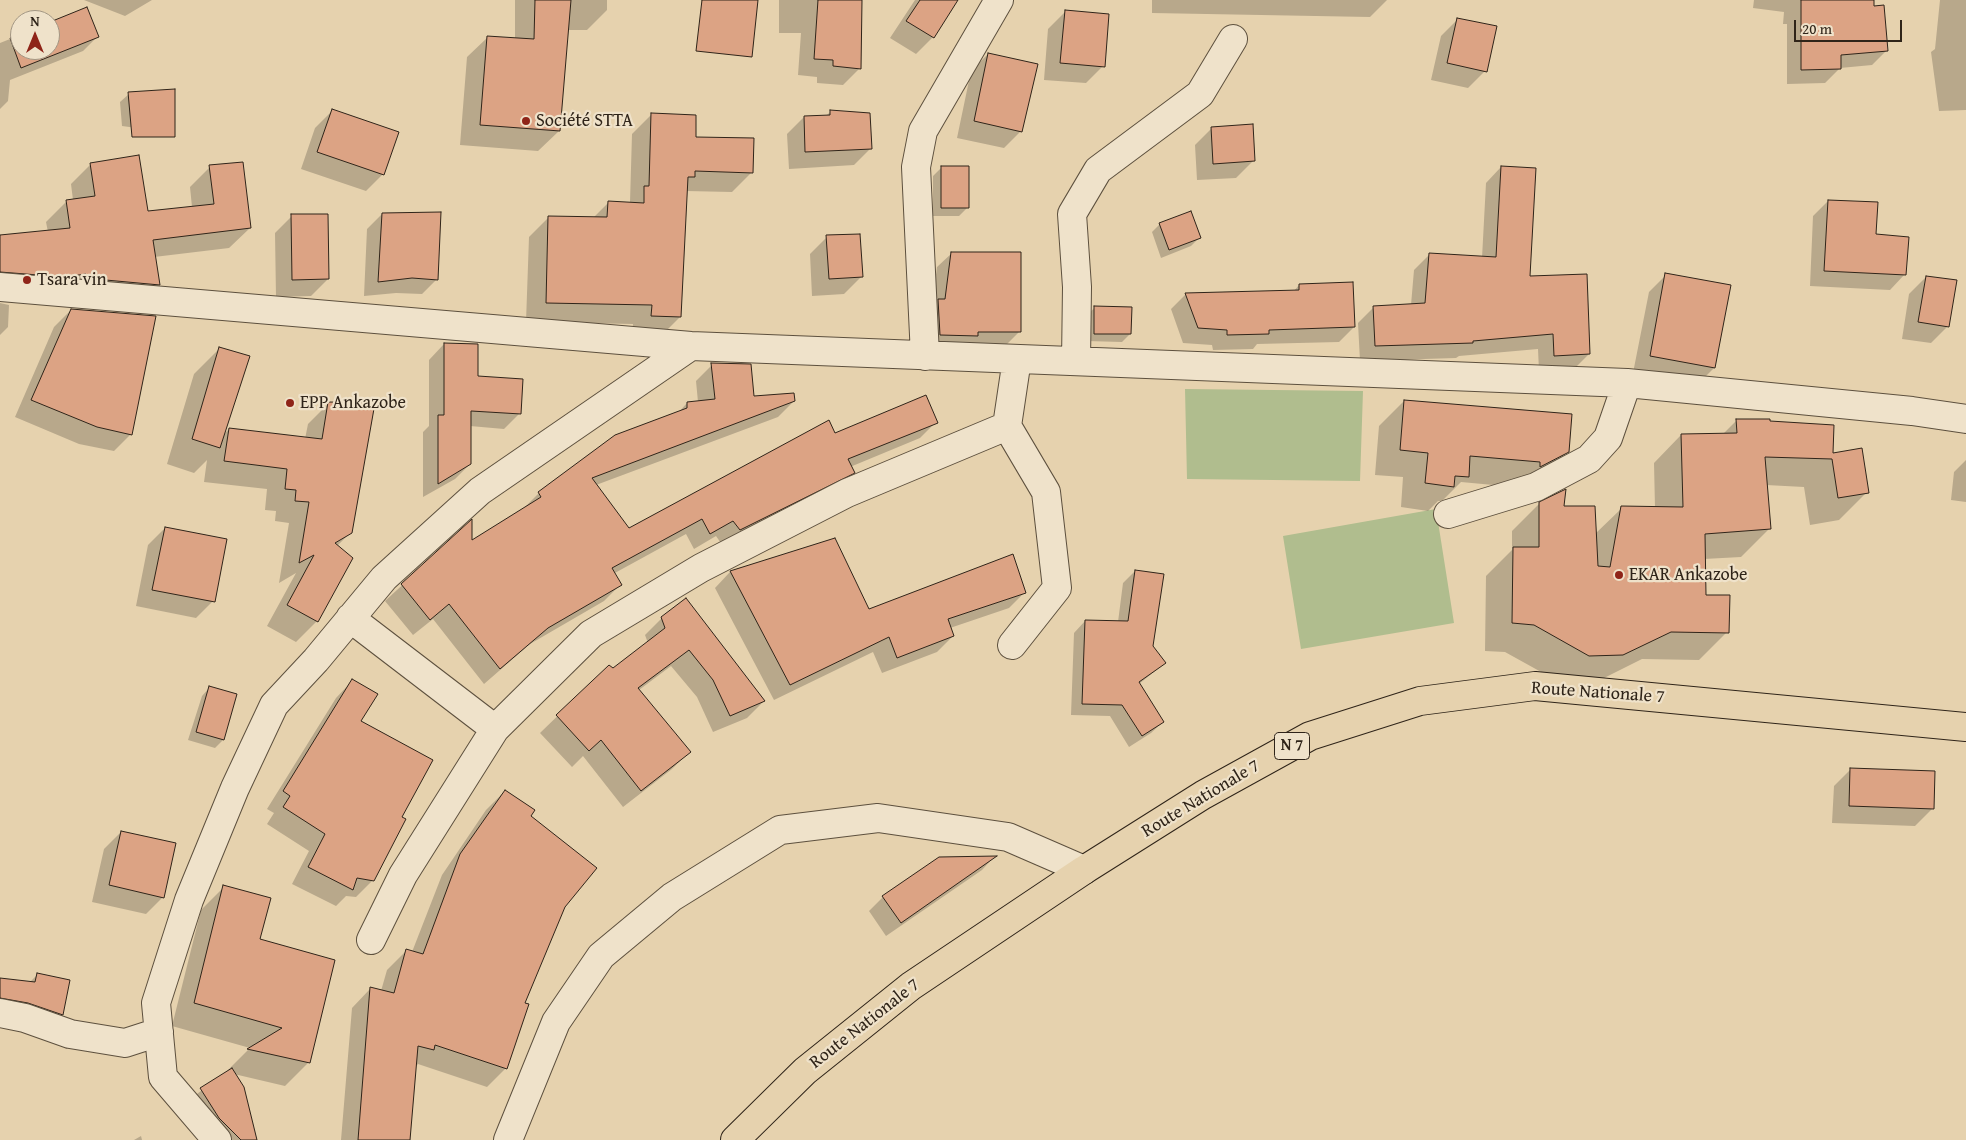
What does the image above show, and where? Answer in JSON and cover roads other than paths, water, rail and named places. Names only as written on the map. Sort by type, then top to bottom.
[{"type":"main road","name":"Route Nationale 7","points":[[735,1140],[805,1071],[911,986],[1084,870],[1203,795],[1310,736],[1420,701],[1535,686],[1966,727]]},
{"type":"street","points":[[925,356],[916,167],[922,131],[999,0]]},
{"type":"street","points":[[1076,361],[1077,287],[1072,214],[1098,170],[1200,94],[1233,39]]},
{"type":"street","points":[[0,287],[691,346],[1627,383],[1912,411],[1966,419]]},
{"type":"street","points":[[217,1140],[163,1077],[156,1003],[189,900],[235,788],[274,704],[316,660],[384,578],[480,491],[691,346]]},
{"type":"street","points":[[1012,645],[1057,588],[1046,492],[1007,426],[1017,359]]},
{"type":"street","points":[[1448,514],[1536,487],[1589,459],[1608,438],[1627,383]]},
{"type":"street","points":[[371,940],[403,875],[495,729],[592,634],[701,568],[847,493],[1007,426]]},
{"type":"street","points":[[350,618],[495,729]]},
{"type":"street","points":[[508,1140],[556,1022],[601,956],[672,897],[780,830],[878,818],[1008,837],[1084,870]]},
{"type":"street","points":[[0,1013],[25,1018],[70,1034],[126,1043],[159,1032]]},
{"type":"place","name":"Société STTA","points":[[526,121]]},
{"type":"place","name":"Tsara vin","points":[[27,280]]},
{"type":"place","name":"EPP Ankazobe","points":[[290,403]]},
{"type":"place","name":"EKAR Ankazobe","points":[[1619,575]]}]
